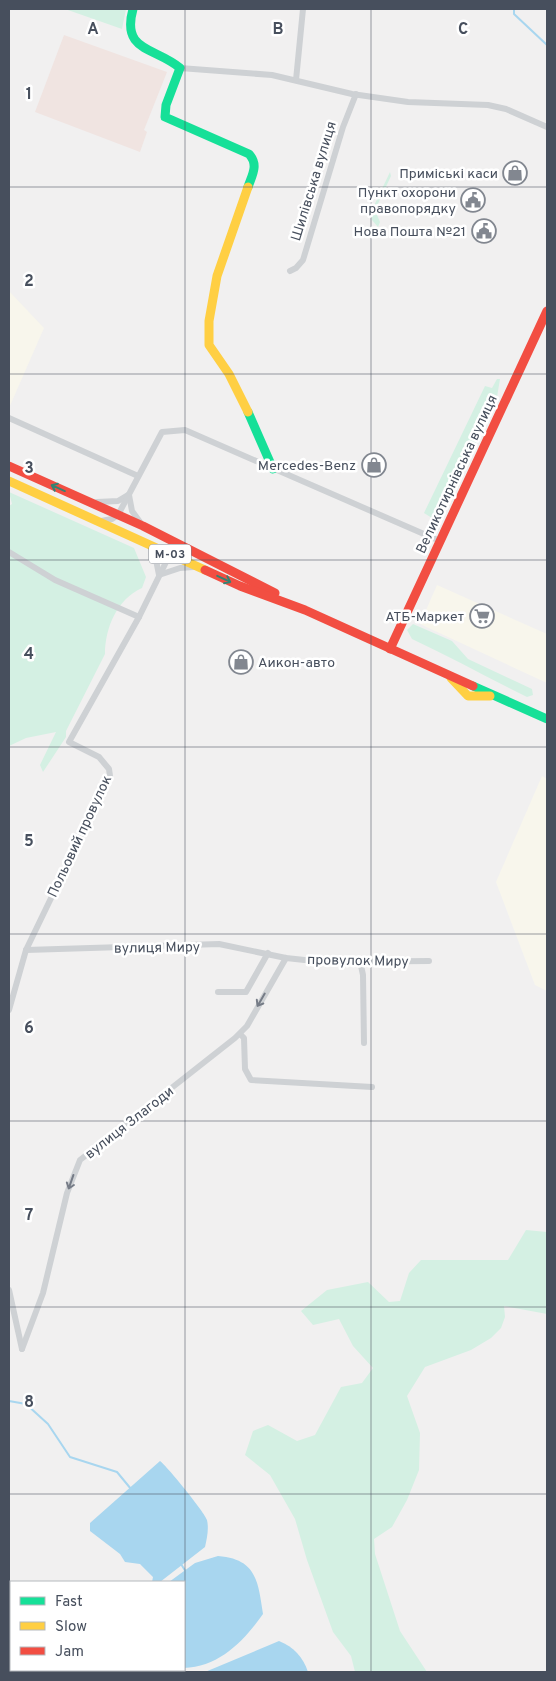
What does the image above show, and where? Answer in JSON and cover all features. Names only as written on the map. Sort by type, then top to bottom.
[{"type":"main road","points":[[132,9],[129,31],[132,39],[139,45],[175,62],[180,68],[166,104],[165,116],[172,122],[244,151],[252,156],[255,162],[255,168],[218,265],[211,295],[209,345],[228,370],[239,390],[273,469]]},
{"type":"main road","name":"Великотирнівська вулиця","points":[[390,649],[547,310]]},
{"type":"main road","name":"М-03","points":[[9,466],[143,526],[245,576],[305,610]]},
{"type":"main road","name":"М-03","points":[[9,481],[240,586],[305,610],[441,672],[468,696],[487,696],[503,700],[547,719]]},
{"type":"street","points":[[296,80],[303,9]]},
{"type":"street","points":[[180,68],[228,70],[296,80],[356,94],[408,102],[488,105],[506,109],[547,127]]},
{"type":"street","name":"Шилівська вулиця","points":[[290,271],[296,268],[303,260],[343,127],[356,94]]},
{"type":"street","points":[[9,418],[138,476]]},
{"type":"street","points":[[100,521],[112,519],[118,515],[162,432],[185,430],[440,541]]},
{"type":"street","points":[[87,500],[118,501],[129,494]]},
{"type":"street","points":[[129,494],[132,511],[143,526]]},
{"type":"street","points":[[118,515],[120,525],[126,533]]},
{"type":"street","points":[[159,534],[167,544],[170,554],[201,555]]},
{"type":"street","points":[[147,543],[155,555],[159,575],[180,568],[200,568]]},
{"type":"street","points":[[9,552],[55,580],[139,617]]},
{"type":"street","name":"Польовий провулок","points":[[9,1010],[26,950],[110,776],[109,769],[98,757],[69,742],[139,617],[170,554]]},
{"type":"street","name":"вулиця Миру","points":[[26,950],[219,944],[286,958]]},
{"type":"street","points":[[218,992],[246,992],[268,953]]},
{"type":"street","name":"провулок Миру","points":[[286,958],[322,962],[429,961]]},
{"type":"street","name":"вулиця Злагоди","points":[[9,1290],[22,1349],[43,1293],[67,1192],[80,1160],[240,1034],[286,958]]},
{"type":"street","points":[[360,962],[363,975],[364,1044]]},
{"type":"street","points":[[240,1034],[244,1038],[245,1069],[251,1080],[372,1087]]},
{"type":"shaded area","points":[[64,35],[167,72],[144,130],[147,132],[140,152],[35,112]]},
{"type":"shaded area","points":[[9,291],[44,328],[9,408]]},
{"type":"shaded area","points":[[437,585],[547,634],[547,683],[420,624]]},
{"type":"shaded area","points":[[542,776],[547,779],[547,991],[535,985],[496,882]]},
{"type":"green space","points":[[65,9],[126,9],[122,29]]},
{"type":"green space","points":[[390,172],[391,176],[375,210],[380,222],[378,227],[372,220],[371,212]]},
{"type":"green space","points":[[497,379],[500,379],[497,397],[434,535],[426,531],[432,518],[424,513],[485,386],[492,388]]},
{"type":"green space","points":[[9,492],[134,548],[146,577],[142,588],[126,599],[114,615],[107,634],[105,654],[66,731],[66,737],[43,772],[40,765],[56,732],[26,738],[9,746],[9,506],[12,504]]},
{"type":"green space","points":[[413,624],[452,641],[468,659],[532,689],[533,695],[527,697],[412,639],[407,630]]},
{"type":"green space","points":[[526,1230],[547,1232],[547,1314],[504,1306],[505,1317],[501,1328],[491,1338],[471,1350],[425,1367],[407,1396],[420,1433],[419,1470],[407,1500],[392,1527],[374,1539],[375,1554],[400,1631],[427,1672],[355,1672],[351,1656],[333,1632],[307,1560],[295,1519],[270,1475],[245,1455],[253,1431],[268,1425],[297,1441],[315,1435],[341,1387],[362,1383],[373,1368],[353,1346],[339,1319],[313,1325],[301,1311],[327,1290],[368,1282],[389,1302],[400,1301],[409,1273],[421,1260],[508,1260]]},
{"type":"water","points":[[160,1461],[205,1516],[208,1530],[205,1547],[161,1581],[152,1581],[153,1577],[140,1564],[125,1562],[120,1554],[90,1531],[90,1523]]},
{"type":"water","points":[[218,1556],[231,1558],[248,1567],[257,1582],[263,1614],[248,1634],[230,1651],[208,1663],[185,1668],[185,1581],[170,1581],[195,1563]]},
{"type":"water","points":[[279,1641],[297,1653],[308,1672],[205,1672]]},
{"type":"waterway","points":[[514,9],[514,14],[547,45]]},
{"type":"waterway","points":[[9,1401],[26,1404],[48,1424],[70,1457],[117,1472],[131,1489]]},
{"type":"waterway","points":[[181,1564],[186,1572]]},
{"type":"traffic: fast","points":[[133,9],[131,23],[132,33],[136,41],[180,68],[166,105],[165,117],[249,154],[254,162],[254,166],[248,187]]},
{"type":"traffic: fast","points":[[248,412],[273,469]]},
{"type":"traffic: fast","points":[[473,686],[547,719]]},
{"type":"traffic: slow","points":[[248,187],[217,276],[209,321],[209,345],[229,374],[248,412]]},
{"type":"traffic: slow","points":[[9,481],[205,570]]},
{"type":"traffic: slow","points":[[451,678],[468,696],[490,696]]},
{"type":"traffic: jam","points":[[390,649],[547,311]]},
{"type":"traffic: jam","points":[[9,466],[143,526],[275,593]]},
{"type":"traffic: jam","points":[[205,570],[240,586],[305,610],[473,686]]},
{"type":"place","name":"Приміські каси","points":[[515,173]]},
{"type":"place","name":"Пункт охорони правопорядку","points":[[473,200]]},
{"type":"place","name":"Нова Пошта №21","points":[[484,231]]},
{"type":"place","name":"Mercedes-Benz","points":[[374,465]]},
{"type":"place","name":"АТБ-Маркет","points":[[482,616]]},
{"type":"place","name":"Аикон-авто","points":[[241,662]]}]
